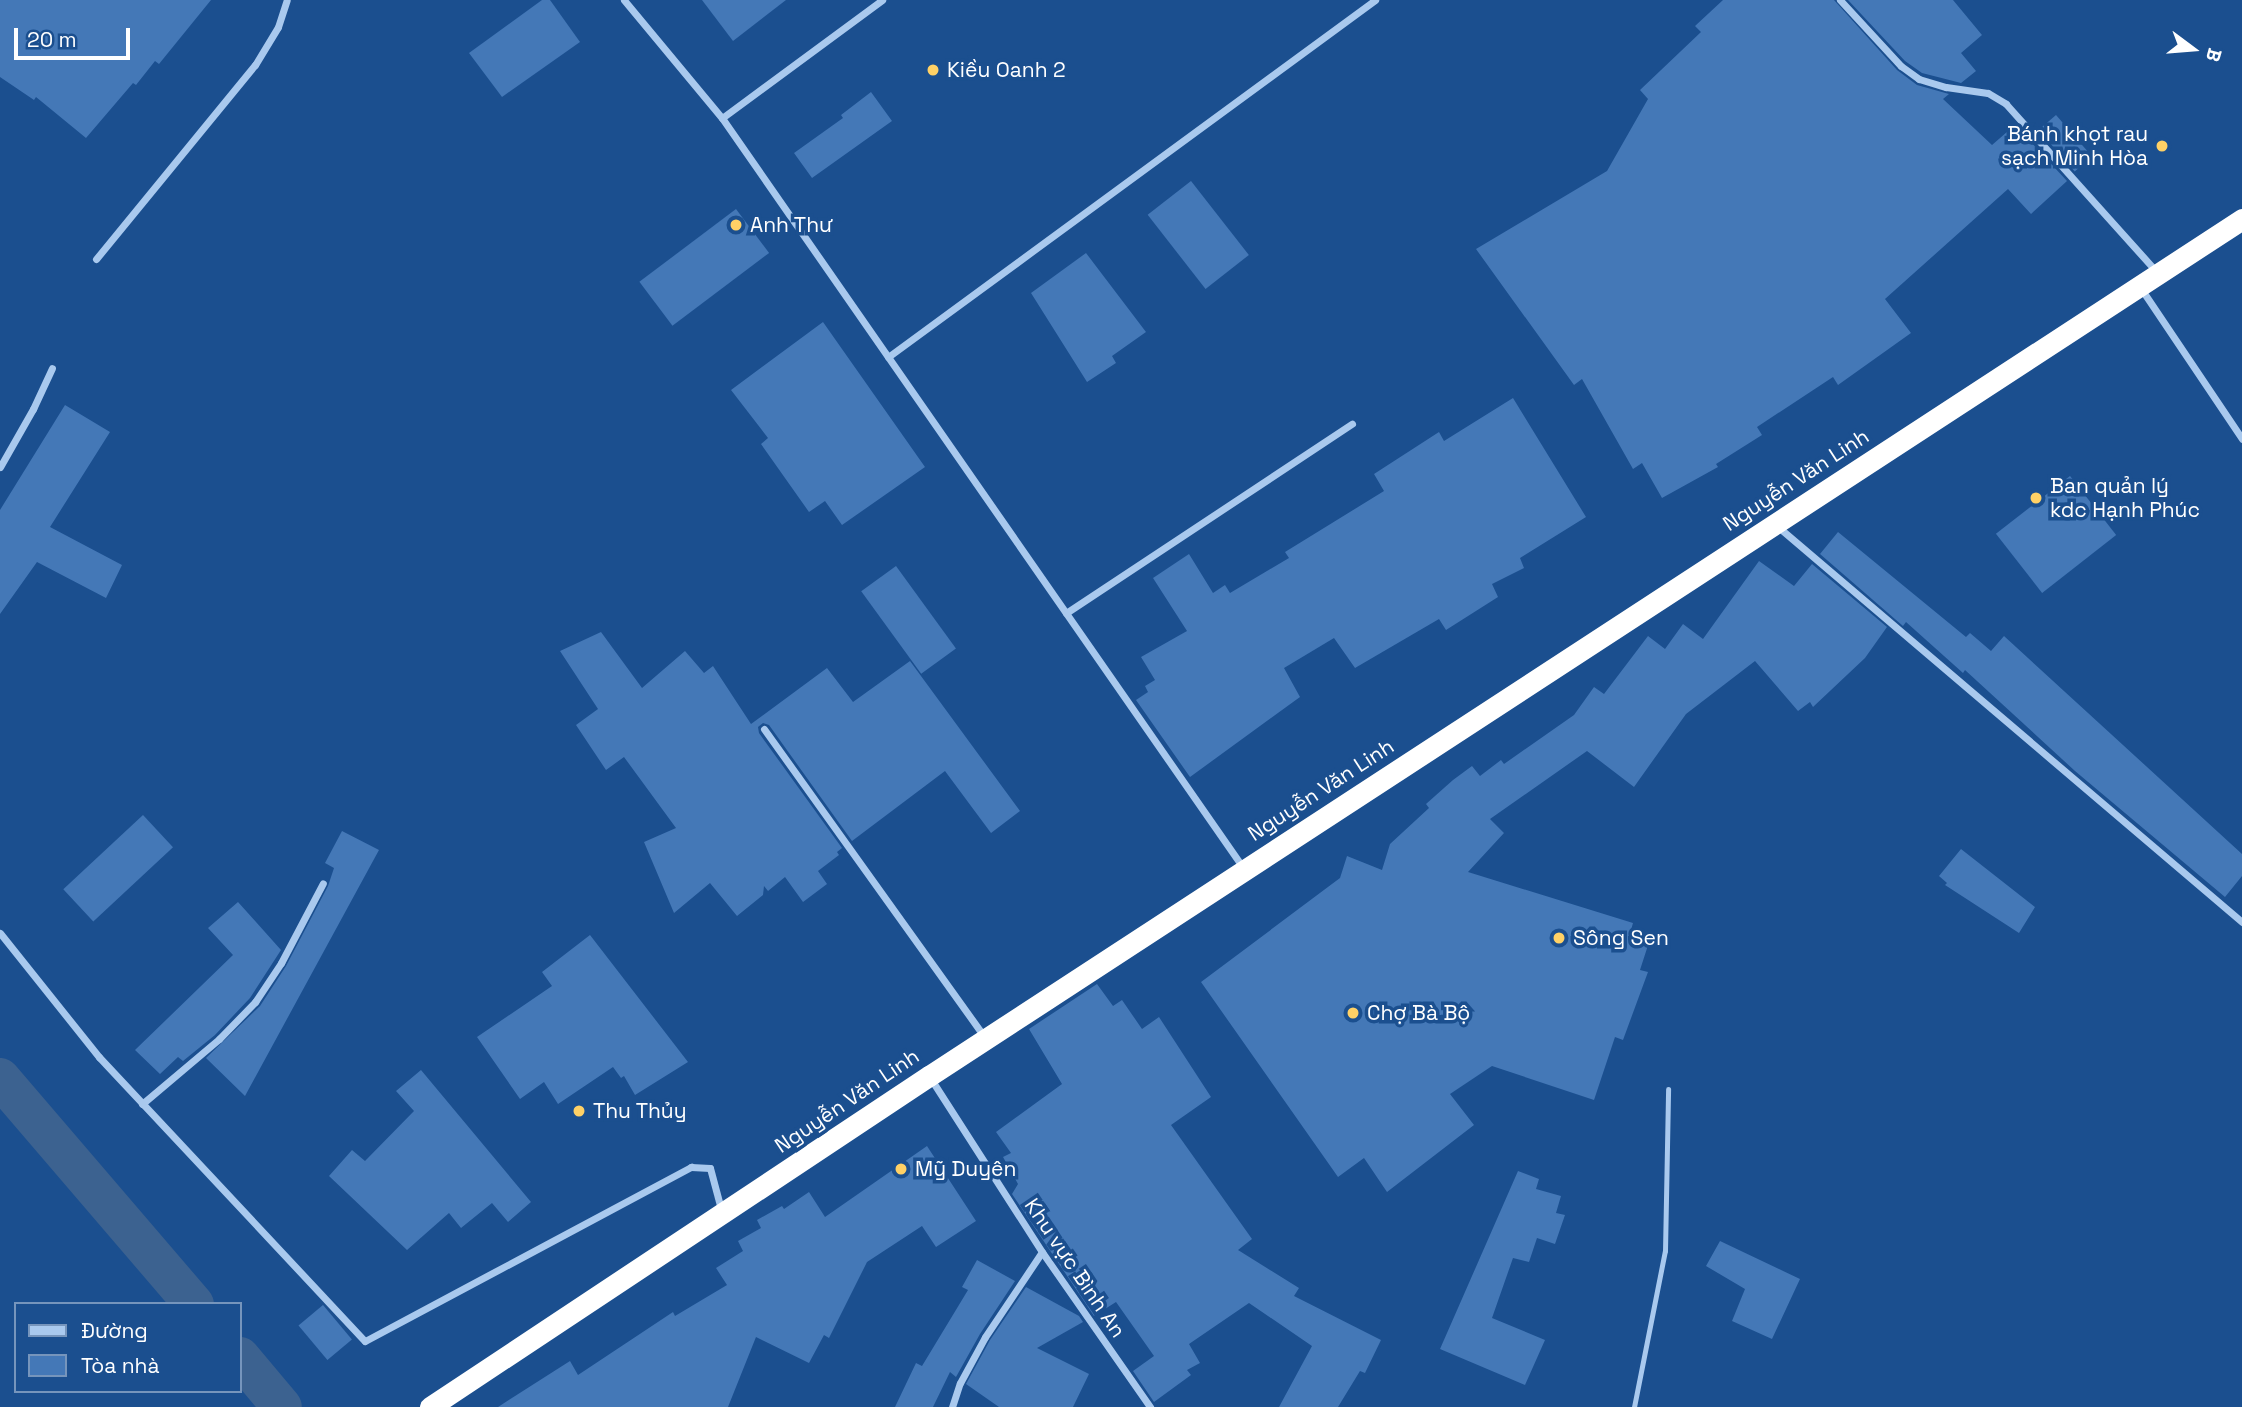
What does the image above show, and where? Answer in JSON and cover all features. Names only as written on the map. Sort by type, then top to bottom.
[{"type":"highway","name":"Nguyễn Văn Linh","points":[[434,1404],[929,1076],[2242,219]]},
{"type":"street","points":[[96,259],[255,65],[278,27],[287,0]]},
{"type":"street","points":[[624,0],[722,118],[1244,870]]},
{"type":"street","points":[[722,118],[882,0]]},
{"type":"street","points":[[888,357],[1376,0]]},
{"type":"street","points":[[1840,0],[1901,66],[1919,79],[1946,87],[1988,93],[2006,104],[2159,274]]},
{"type":"street","points":[[2140,286],[2242,439]]},
{"type":"street","points":[[0,467],[33,409],[52,368]]},
{"type":"street","points":[[1066,613],[1352,424]]},
{"type":"street","points":[[1773,523],[2242,922]]},
{"type":"street","points":[[764,729],[986,1039]]},
{"type":"street","points":[[142,1104],[219,1039],[255,1002],[281,963],[323,883]]},
{"type":"street","points":[[0,933],[99,1057],[365,1342],[691,1167],[710,1168],[722,1214]]},
{"type":"street","name":"Khu vực Bình An","points":[[929,1076],[1042,1252],[1150,1407]]},
{"type":"street","points":[[952,1407],[960,1383],[985,1337],[1042,1252]]},
{"type":"lane","points":[[1633,1407],[1665,1251],[1668,1088]]},
{"type":"building","points":[[0,0],[211,0],[159,64],[155,61],[136,85],[133,83],[86,138],[36,97],[34,100],[0,77]]},
{"type":"building","points":[[542,0],[550,0],[580,42],[502,97],[469,53]]},
{"type":"building","points":[[702,0],[786,0],[733,41]]},
{"type":"building","points":[[1723,0],[1834,0],[1897,70],[1917,85],[1949,94],[1943,99],[1992,145],[2015,125],[2067,181],[2031,214],[2008,189],[1885,299],[1911,333],[1838,385],[1833,377],[1757,427],[1762,435],[1716,464],[1718,467],[1662,498],[1642,463],[1633,469],[1582,379],[1574,385],[1476,249],[1607,171],[1648,99],[1640,90],[1701,32],[1695,26]]},
{"type":"building","points":[[1848,0],[1953,0],[1982,35],[1961,53],[1976,71],[1961,83],[1922,73],[1905,61]]},
{"type":"building","points":[[871,92],[892,121],[812,178],[794,153],[843,118],[841,115]]},
{"type":"building","points":[[2056,115],[2092,157],[2075,172],[2039,130]]},
{"type":"building","points":[[1191,181],[1249,255],[1206,289],[1148,215]]},
{"type":"building","points":[[736,209],[769,253],[672,326],[639,282]]},
{"type":"building","points":[[1086,253],[1146,332],[1112,356],[1116,363],[1087,382],[1031,293]]},
{"type":"building","points":[[823,322],[925,467],[842,525],[825,501],[809,512],[761,444],[768,438],[731,390]]},
{"type":"building","points":[[1513,398],[1586,517],[1520,558],[1524,568],[1492,584],[1498,597],[1446,630],[1439,619],[1355,668],[1334,638],[1284,668],[1300,697],[1190,777],[1136,700],[1148,692],[1145,686],[1155,680],[1141,657],[1187,631],[1153,578],[1189,554],[1213,593],[1225,585],[1230,593],[1289,558],[1285,552],[1384,491],[1374,474],[1439,432],[1444,441]]},
{"type":"building","points":[[65,405],[110,432],[50,527],[122,565],[106,598],[37,562],[0,614],[0,510]]},
{"type":"building","points":[[2070,476],[2116,535],[2042,593],[1996,534]]},
{"type":"building","points":[[1838,532],[1966,637],[1970,633],[1991,651],[2004,636],[2242,854],[2242,876],[2225,897],[2075,771],[1965,670],[1963,673],[1906,622],[1903,626],[1820,554]]},
{"type":"building","points":[[1759,561],[1794,586],[1812,564],[1887,627],[1865,658],[1813,707],[1810,702],[1798,711],[1755,661],[1686,714],[1634,787],[1587,751],[1490,819],[1504,833],[1468,872],[1633,923],[1631,930],[1651,936],[1640,970],[1648,972],[1623,1040],[1615,1037],[1594,1100],[1492,1066],[1450,1094],[1474,1125],[1387,1192],[1364,1158],[1338,1177],[1201,982],[1340,878],[1347,856],[1382,870],[1390,844],[1429,808],[1426,804],[1453,780],[1472,766],[1480,776],[1501,760],[1504,764],[1574,715],[1594,687],[1604,694],[1648,636],[1665,649],[1683,624],[1703,639]]},
{"type":"building","points":[[896,566],[956,649],[921,674],[861,591]]},
{"type":"building","points":[[601,632],[642,688],[685,651],[704,673],[713,666],[751,724],[827,668],[853,702],[910,661],[1020,811],[991,833],[945,771],[852,841],[769,725],[763,723],[758,727],[759,733],[842,848],[837,852],[839,855],[818,871],[827,884],[803,902],[785,877],[768,891],[764,886],[763,895],[737,916],[710,883],[674,913],[644,842],[676,828],[624,757],[606,770],[576,725],[598,709],[560,651]]},
{"type":"building","points":[[143,815],[173,847],[93,922],[63,889]]},
{"type":"building","points":[[342,831],[379,850],[245,1096],[206,1058],[260,1006],[286,966],[328,886],[334,868],[325,863]]},
{"type":"building","points":[[1961,849],[2035,907],[2019,933],[1945,885],[1947,883],[1939,876]]},
{"type":"building","points":[[238,902],[281,950],[250,998],[215,1035],[183,1061],[178,1057],[160,1074],[135,1050],[233,955],[208,928]]},
{"type":"building","points":[[590,935],[688,1062],[635,1095],[624,1076],[621,1078],[613,1067],[558,1104],[544,1082],[520,1099],[477,1037],[552,986],[542,972]]},
{"type":"building","points":[[1097,984],[1113,1006],[1122,1000],[1142,1029],[1159,1017],[1211,1097],[1171,1125],[1252,1239],[1238,1250],[1299,1288],[1294,1296],[1381,1340],[1365,1373],[1360,1371],[1338,1407],[1279,1407],[1312,1346],[1249,1303],[1189,1344],[1200,1363],[1187,1370],[1191,1375],[1154,1402],[1133,1371],[1154,1356],[1116,1302],[1094,1316],[1012,1194],[1018,1184],[1003,1157],[1011,1153],[996,1132],[1062,1084],[1029,1029]]},
{"type":"building","points":[[421,1070],[531,1202],[508,1222],[492,1203],[461,1228],[449,1213],[407,1250],[329,1176],[352,1150],[365,1161],[414,1111],[396,1091]]},
{"type":"building","points":[[927,1146],[976,1221],[936,1247],[922,1226],[867,1262],[829,1338],[824,1335],[809,1363],[756,1337],[728,1407],[498,1407],[570,1361],[578,1375],[673,1312],[675,1316],[727,1285],[716,1268],[743,1251],[738,1241],[761,1228],[757,1220],[782,1206],[784,1209],[809,1192],[825,1217]]},
{"type":"building","points":[[1518,1171],[1539,1179],[1536,1189],[1561,1196],[1556,1213],[1565,1215],[1555,1244],[1537,1238],[1529,1262],[1513,1258],[1492,1318],[1545,1340],[1525,1385],[1440,1349]]},
{"type":"building","points":[[1720,1241],[1800,1279],[1772,1339],[1732,1321],[1745,1289],[1706,1266]]},
{"type":"building","points":[[977,1260],[1015,1281],[956,1377],[950,1372],[933,1407],[895,1407],[916,1363],[922,1366],[968,1290],[962,1287]]},
{"type":"building","points":[[1026,1287],[1079,1316],[1083,1322],[1037,1348],[1089,1374],[1073,1407],[999,1407],[966,1384],[990,1340]]},
{"type":"building","points":[[323,1305],[352,1339],[327,1360],[298,1326]]},
{"type":"waterway","points":[[0,1078],[192,1302]]},
{"type":"waterway","points":[[242,1359],[282,1407]]},
{"type":"place","name":"Kiều Oanh 2","points":[[933,70]]},
{"type":"place","name":"Bánh khọt rau sạch Minh Hòa","points":[[2162,146]]},
{"type":"place","name":"Anh Thư","points":[[736,225]]},
{"type":"place","name":"Ban quản lý kdc Hạnh Phúc","points":[[2036,498]]},
{"type":"place","name":"Sông Sen","points":[[1559,938]]},
{"type":"place","name":"Chợ Bà Bộ","points":[[1353,1013]]},
{"type":"place","name":"Thu Thủy","points":[[579,1111]]},
{"type":"place","name":"Mỹ Duyên","points":[[901,1169]]}]
